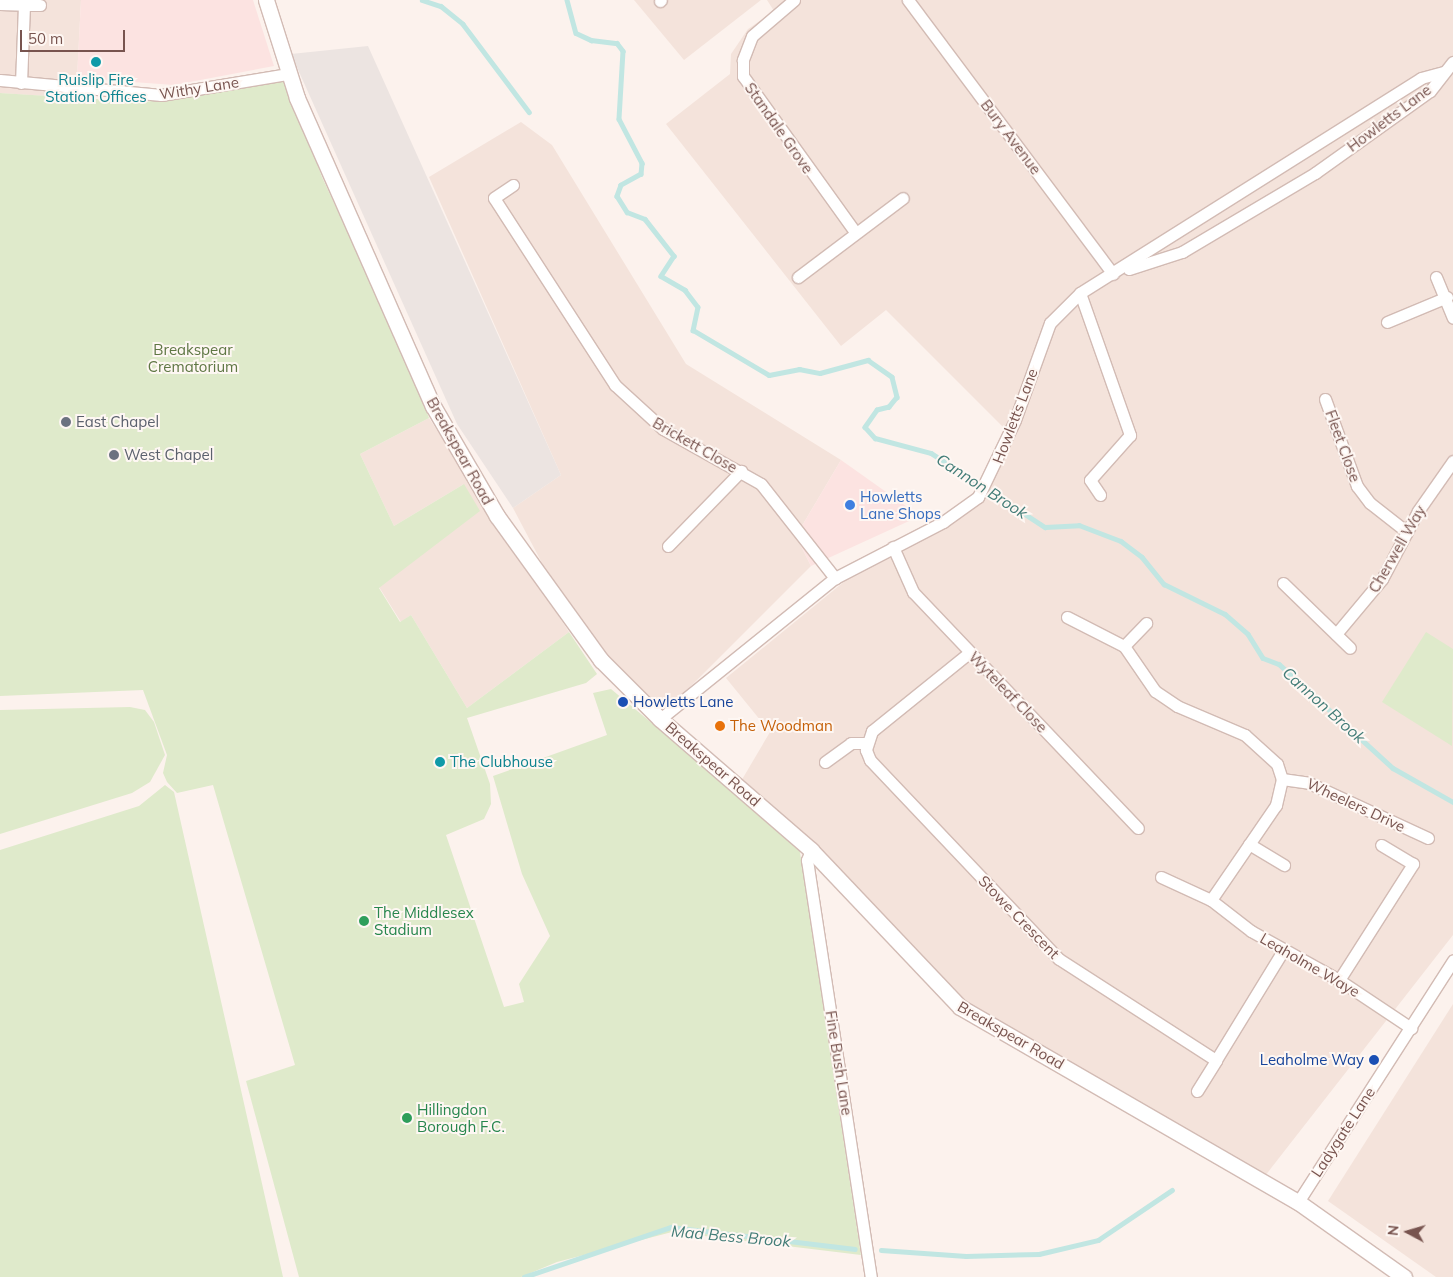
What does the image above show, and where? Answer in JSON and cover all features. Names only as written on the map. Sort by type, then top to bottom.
[{"type":"street","name":"Breakspear Road","points":[[266,0],[288,74],[433,406],[481,490],[601,660],[660,719],[810,850],[960,1007],[1298,1202],[1404,1277]]},
{"type":"street","name":"Bury Avenue","points":[[908,0],[1113,274]]},
{"type":"street","name":"Standale Grove","points":[[787,2],[752,36],[743,60],[744,76],[856,233]]},
{"type":"street","points":[[0,4],[40,5]]},
{"type":"street","points":[[21,83],[24,4]]},
{"type":"street","name":"Howletts Lane","points":[[1113,274],[1182,252],[1332,161],[1430,91],[1443,72],[1453,62]]},
{"type":"street","name":"Howletts Lane","points":[[660,719],[836,578],[893,546],[943,522],[980,494],[990,478],[1050,323],[1080,293],[1321,144],[1422,78],[1443,72]]},
{"type":"street","name":"Withy Lane","points":[[0,80],[161,95],[288,74]]},
{"type":"street","name":"Howletts Lane","points":[[1321,144],[1332,161]]},
{"type":"street","name":"Brickett Close","points":[[513,185],[494,198],[615,385],[663,429],[741,471],[779,503],[836,578]]},
{"type":"street","points":[[798,277],[903,198]]},
{"type":"street","points":[[1436,277],[1447,297],[1453,318]]},
{"type":"street","points":[[1080,293],[1130,435],[1090,480],[1100,495]]},
{"type":"street","points":[[1387,322],[1447,297]]},
{"type":"street","name":"Fleet Close","points":[[1325,399],[1357,486],[1370,503],[1407,532]]},
{"type":"street","name":"Cherwell Way","points":[[1336,634],[1378,585],[1407,532],[1453,461]]},
{"type":"street","points":[[668,546],[741,471]]},
{"type":"street","name":"Wyteleaf Close","points":[[893,546],[913,592],[1138,828]]},
{"type":"street","points":[[1283,583],[1350,648]]},
{"type":"street","points":[[1067,617],[1124,646],[1155,690],[1177,706],[1259,744],[1277,764],[1282,779],[1276,805],[1211,900]]},
{"type":"street","points":[[1124,646],[1146,623]]},
{"type":"street","points":[[825,762],[850,743],[866,743],[872,731],[970,652]]},
{"type":"street","name":"Stowe Crescent","points":[[866,743],[870,760],[1059,959],[1216,1060]]},
{"type":"street","name":"Wheelers Drive","points":[[1282,779],[1309,783],[1428,838]]},
{"type":"street","points":[[1250,844],[1284,865]]},
{"type":"street","points":[[1339,980],[1413,864],[1381,845]]},
{"type":"street","name":"Fine Bush Lane","points":[[810,850],[807,860],[871,1277]]},
{"type":"street","name":"Leaholme Waye","points":[[1161,877],[1211,900],[1235,920],[1339,980],[1411,1028]]},
{"type":"street","points":[[1197,1091],[1284,949]]},
{"type":"street","name":"Ladygate Lane","points":[[1298,1202],[1453,961]]},
{"type":"shaded area","points":[[0,0],[81,0],[76,98],[0,93]]},
{"type":"shaded area","points":[[81,0],[253,0],[274,66],[174,85],[77,78]]},
{"type":"shaded area","points":[[634,0],[761,0],[684,60]]},
{"type":"shaded area","points":[[767,0],[1453,0],[1453,935],[1265,1176],[1212,1151],[1129,1095],[963,1004],[740,783],[770,732],[726,678],[856,572],[942,524],[974,495],[1013,437],[886,310],[841,346],[666,124],[730,74],[731,54],[748,29],[774,11]]},
{"type":"shaded area","points":[[368,46],[561,475],[513,508],[457,424],[291,54]]},
{"type":"shaded area","points":[[521,122],[552,145],[686,364],[841,460],[796,536],[811,566],[660,717],[572,620],[513,508],[561,475],[429,177]]},
{"type":"shaded area","points":[[429,418],[569,632],[467,708],[411,615],[401,622],[379,587],[464,484],[394,526],[360,454]]},
{"type":"shaded area","points":[[841,460],[920,516],[811,566],[796,536]]},
{"type":"shaded area","points":[[1453,1004],[1453,1277],[1436,1277],[1328,1201]]},
{"type":"green space","name":"Breakspear Crematorium","points":[[286,79],[322,177],[409,364],[429,418],[360,454],[394,526],[464,484],[480,511],[379,588],[400,622],[411,615],[467,708],[569,632],[597,674],[586,683],[467,718],[490,784],[491,804],[484,819],[446,835],[504,1007],[524,1002],[519,984],[550,936],[522,874],[493,776],[607,735],[593,693],[611,689],[799,846],[861,1255],[672,1232],[557,1262],[521,1277],[299,1277],[246,1081],[295,1065],[213,785],[177,793],[167,782],[163,773],[167,755],[143,690],[0,696],[0,93],[145,102]]},
{"type":"green space","points":[[1426,632],[1453,649],[1452,746],[1382,702]]},
{"type":"green space","points":[[130,707],[145,710],[154,722],[165,755],[150,782],[132,793],[0,834],[0,710]]},
{"type":"green space","points":[[165,785],[174,792],[283,1277],[0,1277],[0,850],[139,806]]},
{"type":"waterway","points":[[422,0],[441,6],[463,24],[529,112]]},
{"type":"waterway","name":"Cannon Brook","points":[[567,0],[576,33],[591,40],[617,43],[623,51],[619,119],[642,163],[641,174],[621,185],[617,196],[627,212],[645,219],[674,256],[661,276],[685,290],[698,307],[693,330],[769,375],[799,369],[820,373],[868,360],[892,377],[897,397],[889,407],[877,410],[865,427],[875,438],[931,453],[1045,527],[1079,525],[1121,541],[1142,557],[1164,584],[1225,614],[1248,634],[1263,658],[1279,664],[1393,768],[1453,802]]},
{"type":"waterway","name":"Mad Bess Brook","points":[[881,1250],[966,1256],[1039,1254],[1098,1240],[1172,1190]]},
{"type":"waterway","name":"Mad Bess Brook","points":[[524,1277],[671,1227],[855,1249]]},
{"type":"place","name":"Ruislip Fire Station Offices","points":[[96,62]]},
{"type":"place","name":"East Chapel","points":[[66,422]]},
{"type":"place","name":"West Chapel","points":[[114,455]]},
{"type":"place","name":"Howletts Lane Shops","points":[[850,505]]},
{"type":"place","name":"Howletts Lane","points":[[623,702]]},
{"type":"place","name":"The Woodman","points":[[720,726]]},
{"type":"place","name":"The Clubhouse","points":[[440,762]]},
{"type":"place","name":"The Middlesex Stadium","points":[[364,921]]},
{"type":"place","name":"Leaholme Way","points":[[1374,1060]]},
{"type":"place","name":"Hillingdon Borough F.C.","points":[[407,1118]]}]
